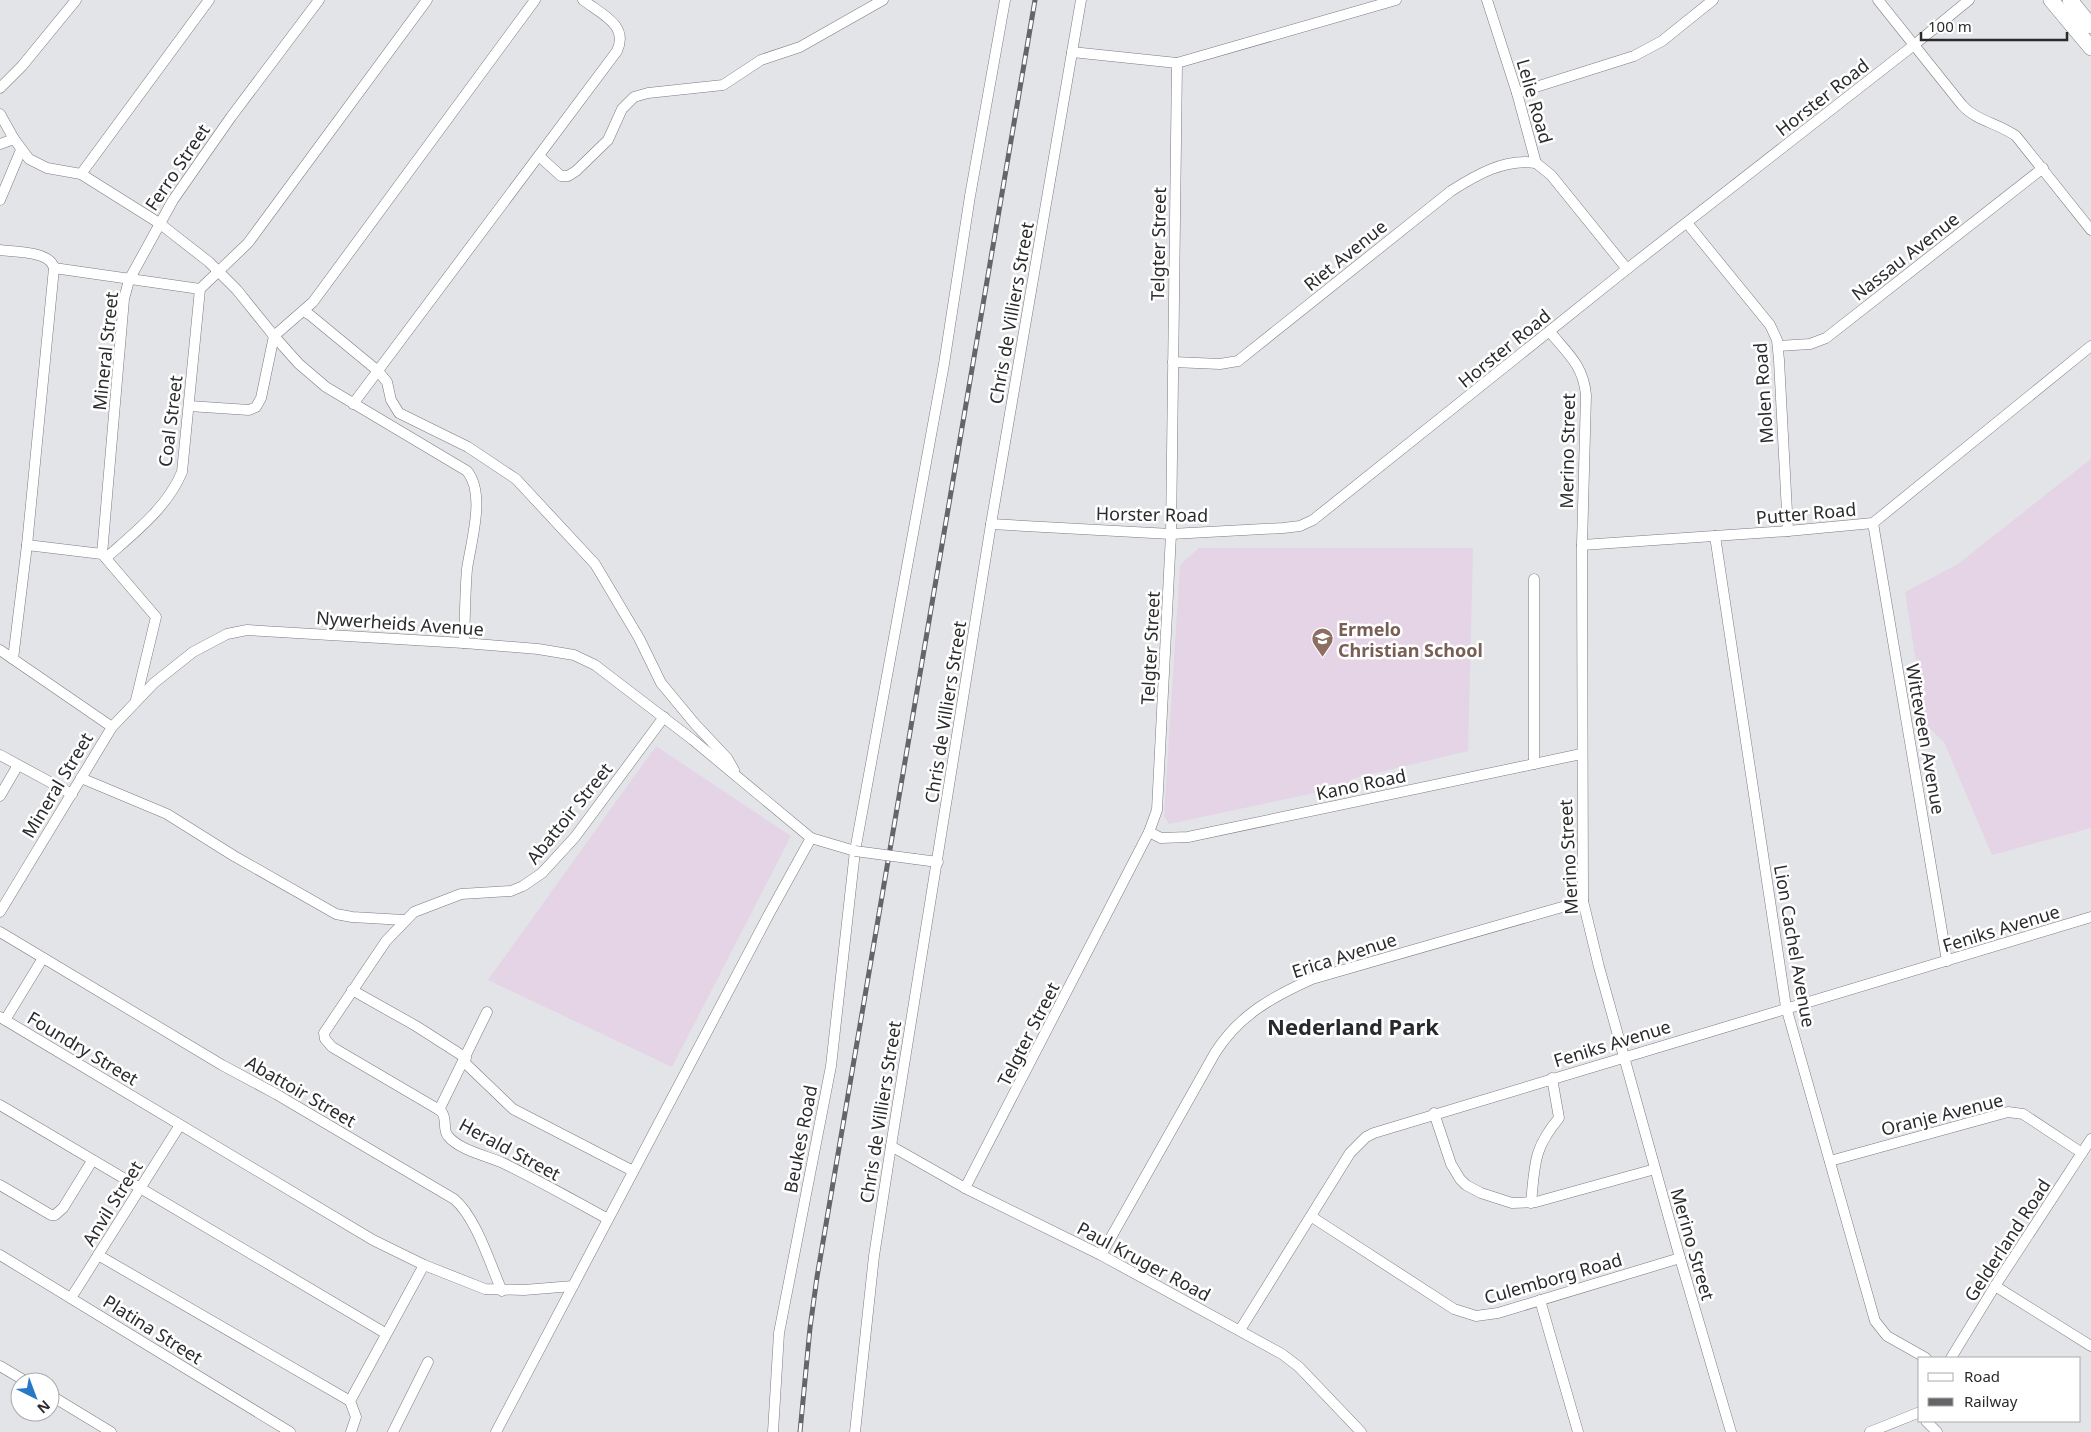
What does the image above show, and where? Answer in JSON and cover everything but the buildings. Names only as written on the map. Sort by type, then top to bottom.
[{"type":"highway","points":[[2051,0],[2091,48]]},
{"type":"highway","points":[[2070,0],[2091,26]]},
{"type":"street","points":[[0,88],[22,66],[76,0]]},
{"type":"street","points":[[81,174],[209,0]]},
{"type":"street","name":"Ferro Street","points":[[129,280],[159,223],[176,196],[231,117],[319,0]]},
{"type":"street","points":[[129,280],[200,289],[248,243],[427,0]]},
{"type":"street","points":[[189,406],[249,410],[256,407],[261,398],[271,333],[313,302],[535,0]]},
{"type":"street","points":[[353,404],[617,52],[621,41],[619,30],[583,0]]},
{"type":"street","points":[[539,156],[558,175],[564,177],[571,175],[608,140],[622,109],[634,98],[648,93],[723,85],[761,60],[800,47],[883,0]]},
{"type":"street","name":"Beukes Road","points":[[773,1432],[779,1333],[830,1066],[837,1021],[855,851],[944,364],[970,196],[1005,0]]},
{"type":"street","name":"Chris de Villiers Street","points":[[855,1432],[874,1256],[891,1146],[991,524],[1081,0]]},
{"type":"street","points":[[1072,52],[1177,63],[1396,0]]},
{"type":"street","name":"Lelie Road","points":[[1487,0],[1517,93],[1536,163],[1551,175],[1627,269]]},
{"type":"street","points":[[1517,93],[1634,56],[1662,41],[1713,0]]},
{"type":"street","points":[[1878,0],[1965,109],[1976,117],[2007,130],[2016,136],[2091,230]]},
{"type":"street","name":"Horster Road","points":[[991,524],[1171,534],[1283,528],[1300,526],[1312,520],[1969,0]]},
{"type":"street","name":"Telgter Street","points":[[965,1188],[1149,832],[1157,810],[1171,534],[1177,63]]},
{"type":"street","points":[[0,114],[21,150],[38,164],[81,174],[159,223],[219,271],[237,290],[271,333],[309,374],[353,404],[461,466],[474,481],[476,510],[468,568],[464,642]]},
{"type":"street","points":[[0,144],[14,139]]},
{"type":"street","points":[[0,200],[21,150]]},
{"type":"street","name":"Riet Avenue","points":[[1173,362],[1220,364],[1238,361],[1451,191],[1472,178],[1495,168],[1517,162],[1536,163]]},
{"type":"street","name":"Nassau Avenue","points":[[1778,346],[1810,344],[1826,338],[2043,168]]},
{"type":"street","name":"Molen Road","points":[[1687,223],[1776,334],[1788,531]]},
{"type":"street","points":[[0,250],[45,256],[52,262],[54,268],[28,546],[13,659]]},
{"type":"street","name":"Mineral Street","points":[[54,268],[129,280],[124,299],[104,556]]},
{"type":"street","name":"Coal Street","points":[[104,556],[149,518],[177,483],[183,466],[200,289]]},
{"type":"street","points":[[303,311],[378,370],[387,382],[391,400],[399,413],[468,447],[516,479],[595,564],[639,638],[661,683],[695,724],[727,758],[738,777]]},
{"type":"street","name":"Merino Street","points":[[1550,332],[1577,364],[1584,378],[1585,386],[1581,754],[1583,901],[1597,959],[1655,1169],[1731,1432]]},
{"type":"street","name":"Putter Road","points":[[1582,545],[1788,531],[1873,523],[2091,346]]},
{"type":"street","name":"Witteveen Avenue","points":[[1873,523],[1947,961]]},
{"type":"street","name":"Lion Cachel Avenue","points":[[1714,536],[1786,1007],[1875,1321],[1887,1336],[1924,1357]]},
{"type":"street","points":[[28,546],[104,556],[156,617],[136,701]]},
{"type":"street","points":[[1534,579],[1534,764]]},
{"type":"street","name":"Nywerheids Avenue","points":[[112,727],[154,683],[193,652],[214,640],[236,632],[270,630],[402,640],[464,642],[538,649],[574,655],[595,665],[694,740],[811,838]]},
{"type":"street","name":"Mineral Street","points":[[0,650],[112,727],[0,912]]},
{"type":"street","name":"Abattoir Street","points":[[327,1026],[386,941],[404,920],[423,907],[451,896],[471,892],[511,891],[535,879],[551,865],[575,837],[664,717]]},
{"type":"street","name":"Kano Road","points":[[1149,832],[1160,838],[1188,837],[1581,754]]},
{"type":"street","points":[[0,755],[72,794]]},
{"type":"street","points":[[0,796],[18,765]]},
{"type":"street","points":[[81,778],[167,814],[234,856],[336,914],[352,917],[404,920]]},
{"type":"street","points":[[496,1432],[811,838],[855,851],[938,862]]},
{"type":"street","name":"Erica Avenue","points":[[1101,1254],[1215,1053],[1234,1027],[1245,1016],[1281,994],[1312,979],[1583,901]]},
{"type":"street","name":"Feniks Avenue","points":[[1240,1330],[1312,1217],[1350,1153],[1366,1137],[1374,1133],[1434,1113],[2091,917]]},
{"type":"street","points":[[0,932],[43,958]]},
{"type":"street","name":"Abattoir Street","points":[[43,958],[222,1066],[264,1087],[454,1199],[465,1209],[475,1225],[502,1291]]},
{"type":"street","name":"Foundry Street","points":[[43,958],[2,1019],[180,1125]]},
{"type":"street","points":[[352,990],[416,1026],[465,1060],[513,1109],[633,1172]]},
{"type":"street","points":[[439,1110],[487,1012]]},
{"type":"street","name":"Herald Street","points":[[327,1026],[324,1039],[332,1047],[439,1110],[445,1118],[445,1131],[452,1140],[502,1163],[608,1219]]},
{"type":"street","points":[[1532,1203],[1537,1152],[1544,1137],[1559,1118],[1552,1078]]},
{"type":"street","points":[[0,1105],[385,1333]]},
{"type":"street","name":"Oranje Avenue","points":[[1830,1161],[2008,1112],[2022,1114],[2082,1153]]},
{"type":"street","points":[[1434,1113],[1451,1164],[1466,1185],[1481,1193],[1512,1203],[1532,1203],[1655,1169]]},
{"type":"street","points":[[180,1125],[373,1240],[473,1286],[502,1291],[573,1286]]},
{"type":"street","name":"Anvil Street","points":[[71,1298],[180,1125]]},
{"type":"street","name":"Gelderland Road","points":[[1952,1357],[1995,1286],[2091,1139]]},
{"type":"street","name":"Paul Kruger Road","points":[[891,1146],[965,1188],[1101,1254],[1291,1360],[1361,1432]]},
{"type":"street","points":[[0,1185],[51,1215],[55,1215],[63,1208],[92,1161]]},
{"type":"street","name":"Culemborg Road","points":[[1312,1217],[1463,1313],[1476,1316],[1485,1316],[1680,1258]]},
{"type":"street","name":"Platina Street","points":[[0,1255],[290,1432]]},
{"type":"street","points":[[98,1255],[350,1401],[356,1418],[351,1432]]},
{"type":"street","points":[[350,1401],[385,1333],[424,1265]]},
{"type":"street","points":[[1995,1286],[2091,1346]]},
{"type":"street","points":[[1540,1300],[1578,1432]]},
{"type":"street","points":[[393,1432],[428,1362]]},
{"type":"street","points":[[60,1402],[111,1432]]},
{"type":"street","points":[[1870,1432],[1918,1413]]},
{"type":"street","points":[[1927,1422],[1936,1432]]},
{"type":"shaded area","points":[[2091,459],[2091,828],[1992,855],[1944,742],[1926,725],[1905,592],[1958,564]]},
{"type":"shaded area","name":"Ermelo Christian School","points":[[1199,548],[1473,548],[1468,751],[1351,779],[1352,785],[1169,824],[1164,816],[1180,565]]},
{"type":"shaded area","points":[[656,746],[791,836],[672,1067],[488,980]]},
{"type":"railway","points":[[800,1432],[817,1277],[1035,0]]},
{"type":"place","name":"Ermelo Christian School","points":[[1322,658]]},
{"type":"district","name":"Nederland Park","points":[[1353,1026]]}]
